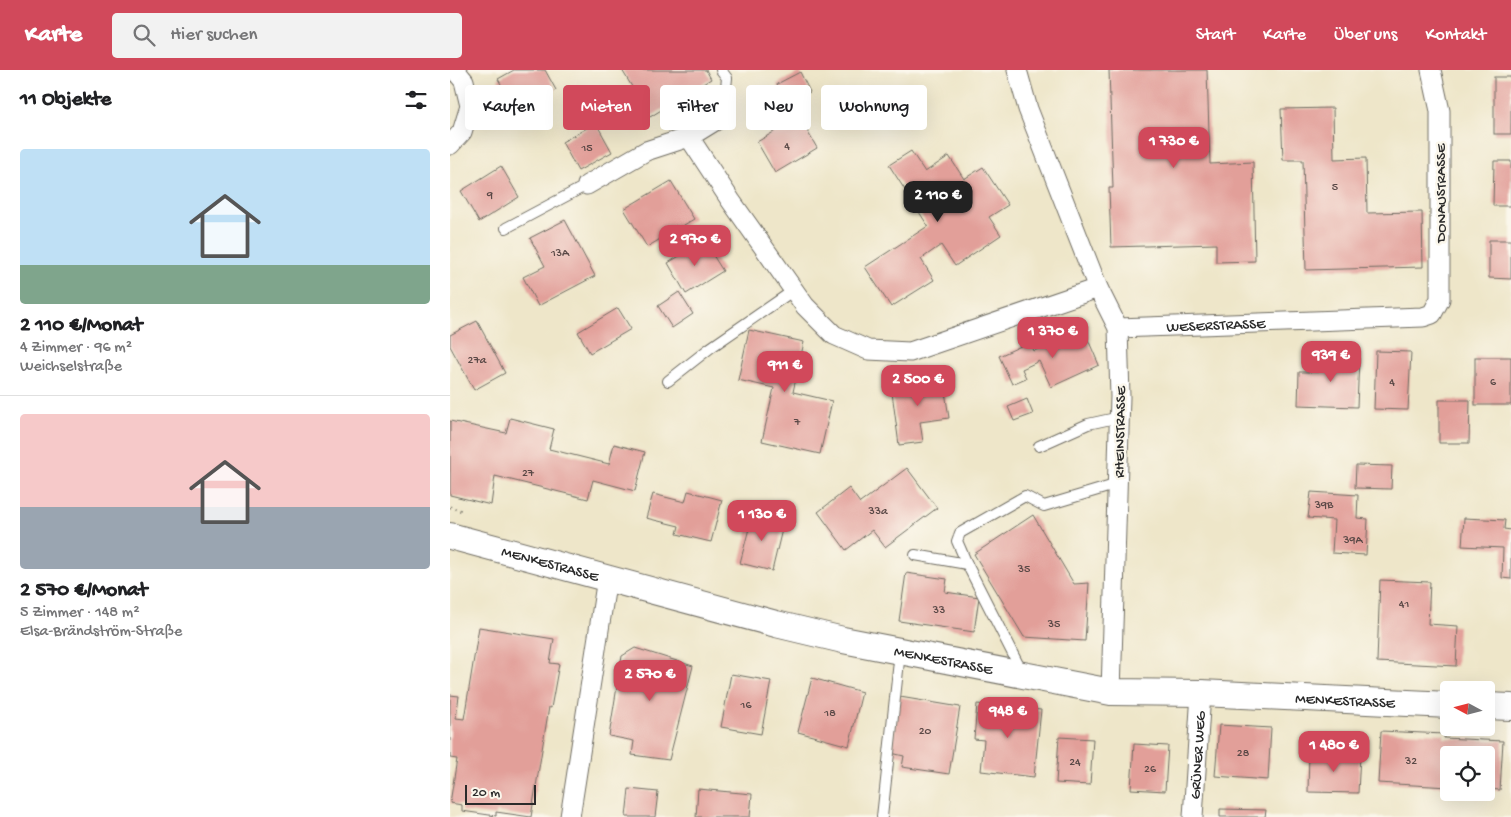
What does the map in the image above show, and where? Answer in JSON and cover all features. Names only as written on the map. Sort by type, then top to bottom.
[{"type":"street","points":[[450,145],[462,132],[470,106],[464,81],[455,70]]},
{"type":"street","name":"RHEINSTRASSE","points":[[1017,70],[1028,108],[1098,288],[1118,328],[1120,417],[1112,692]]},
{"type":"street","name":"DONAUSTRASSE","points":[[1431,70],[1440,111],[1440,299],[1432,314]]},
{"type":"street","points":[[587,185],[646,151],[689,137],[700,130]]},
{"type":"street","points":[[689,137],[731,201],[805,306],[834,336],[868,350],[910,352],[1098,288]]},
{"type":"street","name":"WESERSTRASSE","points":[[1118,328],[1423,317],[1432,314]]},
{"type":"street","name":"MENKESTRASSE","points":[[450,536],[776,624],[900,651],[1112,692],[1201,693],[1440,704]]},
{"type":"street","points":[[570,817],[607,578]]},
{"type":"street","name":"GRÜNER WEG","points":[[1192,817],[1201,693]]},
{"type":"street","points":[[1495,707],[1511,708]]},
{"type":"lane","points":[[721,70],[726,78],[725,85]]},
{"type":"lane","points":[[506,228],[587,185]]},
{"type":"lane","points":[[668,381],[710,348],[794,290]]},
{"type":"lane","points":[[1039,446],[1088,424],[1120,417]]},
{"type":"lane","points":[[1023,675],[967,564],[957,541],[960,533],[1025,496],[1044,506],[1118,484]]},
{"type":"lane","points":[[915,555],[967,564]]},
{"type":"lane","points":[[882,817],[900,651]]},
{"type":"path","points":[[450,507],[468,512]]},
{"type":"building","points":[[514,70],[545,70],[556,90],[553,92],[553,85],[501,85],[498,79]]},
{"type":"building","points":[[622,70],[706,70],[711,79],[701,85],[660,85],[660,111],[650,117],[650,85],[631,85]]},
{"type":"building","points":[[1109,70],[1207,70],[1210,164],[1253,162],[1255,261],[1216,262],[1216,244],[1111,247],[1109,188],[1113,188]]},
{"type":"building","points":[[800,72],[806,85],[778,85]]},
{"type":"building","points":[[1494,77],[1511,77],[1511,134],[1494,134]]},
{"type":"building","points":[[1333,108],[1334,159],[1366,158],[1367,213],[1422,212],[1423,267],[1306,270],[1303,160],[1283,160],[1281,109]]},
{"type":"building","points":[[583,130],[600,130],[612,152],[578,171],[562,142]]},
{"type":"building","points":[[777,130],[807,130],[817,148],[775,173],[757,142]]},
{"type":"building","points":[[911,151],[925,172],[949,156],[964,179],[983,167],[1008,205],[989,217],[1001,235],[955,266],[941,245],[921,259],[934,280],[891,307],[865,267],[928,226],[889,165]]},
{"type":"building","points":[[1494,161],[1511,161],[1511,206],[1493,206]]},
{"type":"building","points":[[501,166],[519,197],[479,222],[461,191]]},
{"type":"building","points":[[671,181],[694,219],[647,247],[624,209]]},
{"type":"building","points":[[565,220],[595,276],[538,306],[523,277],[545,266],[530,238]]},
{"type":"building","points":[[1489,240],[1511,240],[1511,279],[1489,278]]},
{"type":"building","points":[[704,241],[723,271],[686,294],[668,263]]},
{"type":"building","points":[[679,292],[693,314],[672,328],[658,306]]},
{"type":"building","points":[[618,308],[631,329],[590,353],[578,332]]},
{"type":"building","points":[[477,321],[505,373],[474,390],[450,346],[450,335]]},
{"type":"building","points":[[1083,328],[1099,365],[1051,387],[1039,361],[1022,369],[1026,378],[1012,384],[999,356],[1030,342],[1034,351]]},
{"type":"building","points":[[749,330],[804,342],[793,392],[832,401],[820,454],[762,441],[774,388],[738,380]]},
{"type":"building","points":[[1376,351],[1411,352],[1408,410],[1374,409]]},
{"type":"building","points":[[1318,356],[1359,358],[1357,407],[1298,405],[1299,372],[1318,372]]},
{"type":"building","points":[[1475,357],[1511,357],[1511,405],[1475,405]]},
{"type":"building","points":[[943,378],[949,418],[920,422],[923,442],[899,445],[891,385]]},
{"type":"building","points":[[1027,399],[1033,414],[1014,421],[1008,407]]},
{"type":"building","points":[[1439,400],[1470,400],[1469,443],[1439,443]]},
{"type":"building","points":[[510,418],[554,429],[549,449],[609,464],[614,444],[645,452],[635,491],[593,480],[588,499],[495,476],[491,505],[450,495],[450,421],[506,433]]},
{"type":"building","points":[[1356,465],[1392,466],[1391,489],[1355,488]]},
{"type":"building","points":[[907,468],[937,508],[885,547],[872,530],[846,550],[818,512],[849,488],[860,503]]},
{"type":"building","points":[[688,491],[722,500],[711,542],[677,534],[679,526],[646,518],[653,494],[685,502]]},
{"type":"building","points":[[1311,492],[1358,495],[1357,518],[1368,519],[1366,555],[1332,553],[1334,520],[1308,518]]},
{"type":"building","points":[[753,513],[784,521],[772,571],[740,563]]},
{"type":"building","points":[[1033,515],[1074,584],[1089,583],[1085,641],[1024,637],[974,554]]},
{"type":"building","points":[[1464,518],[1505,520],[1504,529],[1511,530],[1511,579],[1502,578],[1503,548],[1462,546]]},
{"type":"building","points":[[906,573],[947,579],[945,592],[979,597],[974,632],[899,621]]},
{"type":"building","points":[[1380,580],[1430,582],[1428,624],[1458,626],[1456,666],[1377,662]]},
{"type":"building","points":[[479,627],[554,639],[550,663],[559,664],[551,708],[549,707],[531,817],[496,812],[496,816],[462,811],[462,805],[450,803],[457,759],[450,758],[450,695],[459,696],[456,718],[464,719]]},
{"type":"building","points":[[635,648],[693,666],[669,760],[632,755],[634,741],[609,736],[622,656]]},
{"type":"building","points":[[731,674],[771,681],[761,734],[721,727]]},
{"type":"building","points":[[812,678],[862,692],[849,746],[798,732]]},
{"type":"building","points":[[900,697],[960,707],[949,774],[902,767],[904,756],[891,753]]},
{"type":"building","points":[[977,704],[1041,710],[1034,777],[981,771],[984,740],[974,739]]},
{"type":"building","points":[[1219,725],[1271,728],[1268,780],[1215,776]]},
{"type":"building","points":[[1381,731],[1440,734],[1440,736],[1444,736],[1444,738],[1503,741],[1500,790],[1495,790],[1495,746],[1440,746],[1440,786],[1378,783]]},
{"type":"building","points":[[1059,737],[1093,739],[1090,785],[1056,783]]},
{"type":"building","points":[[1134,744],[1168,746],[1165,791],[1131,789]]},
{"type":"building","points":[[1309,753],[1360,755],[1358,793],[1308,792]]},
{"type":"building","points":[[629,789],[658,792],[655,817],[626,817]]},
{"type":"building","points":[[698,789],[752,794],[750,817],[696,817]]},
{"type":"building","points":[[1220,809],[1266,810],[1265,817],[1220,817]]}]
